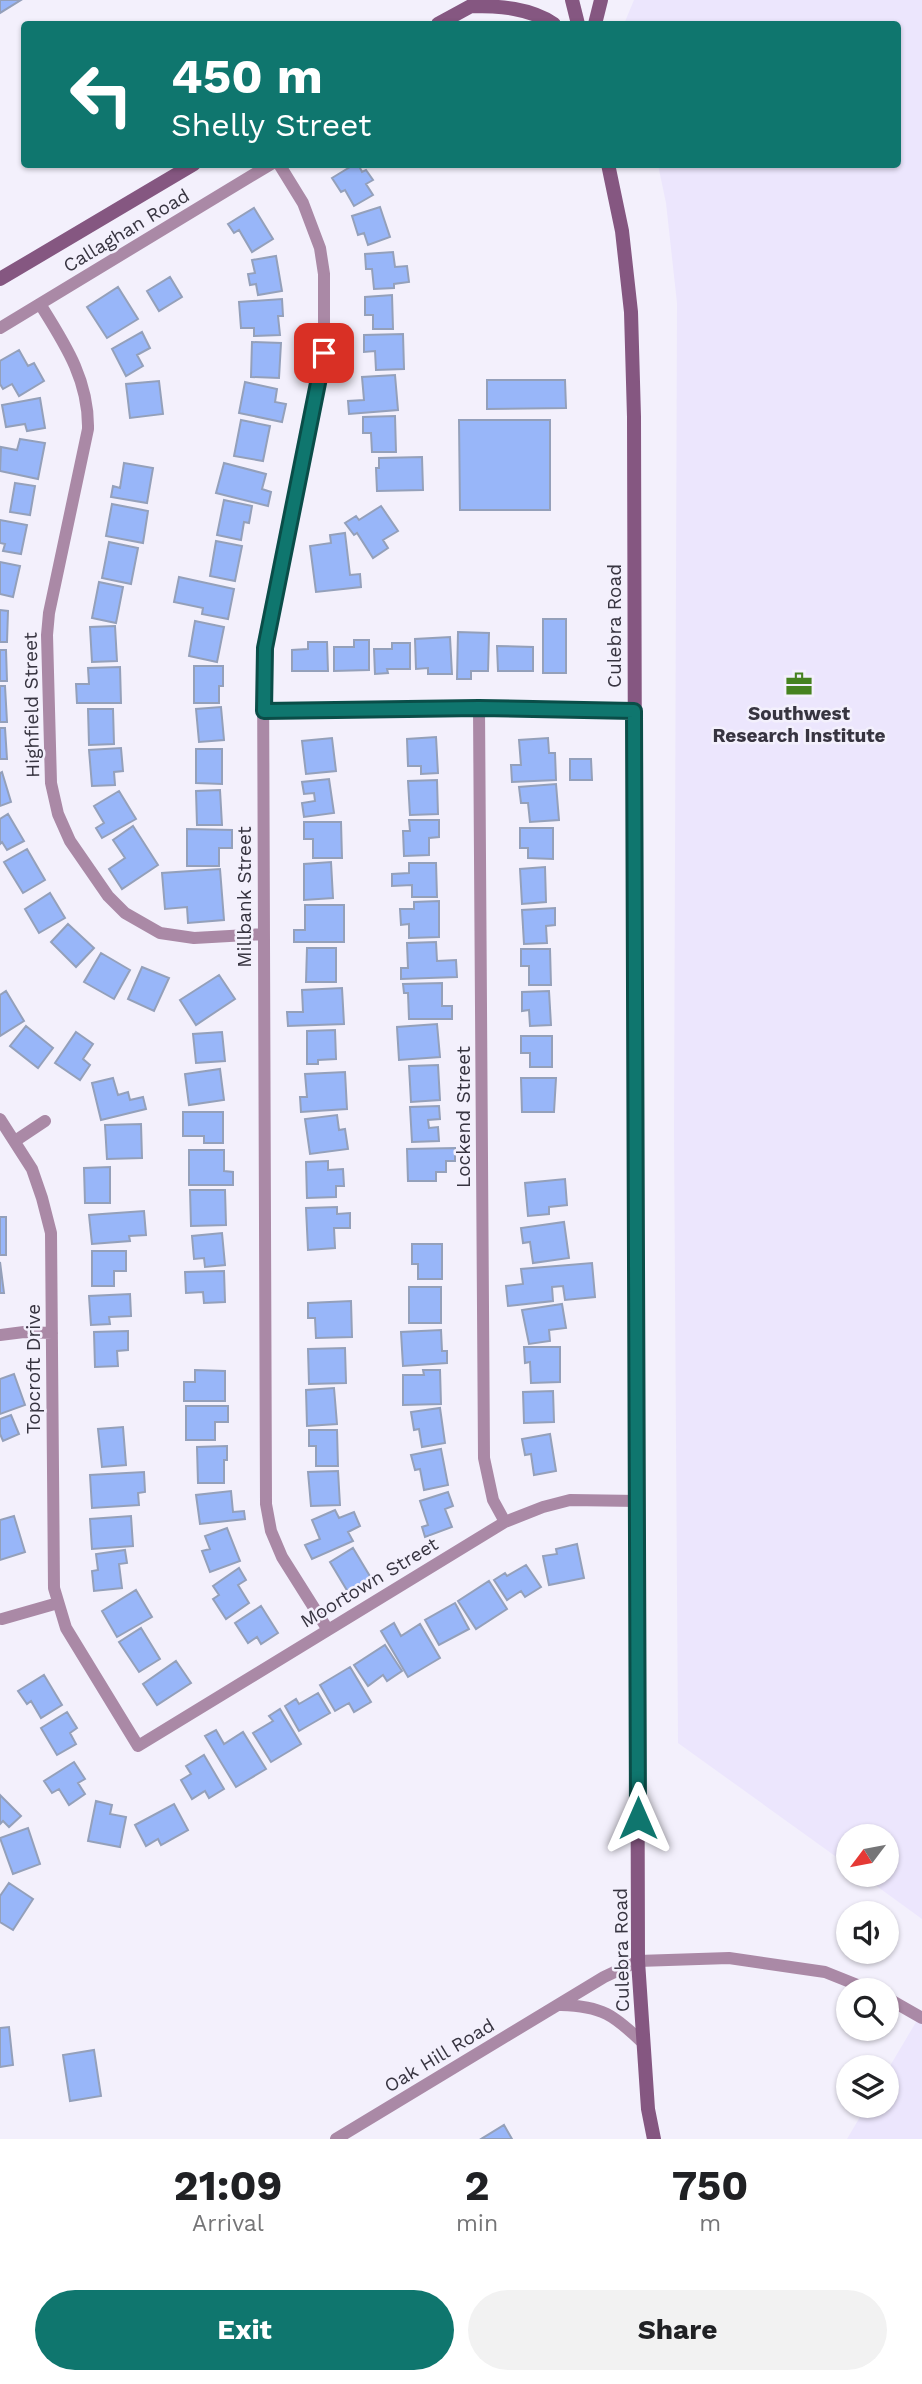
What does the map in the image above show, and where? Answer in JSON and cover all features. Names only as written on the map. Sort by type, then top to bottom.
[{"type":"main road","points":[[572,0],[577,21]]},
{"type":"main road","points":[[595,21],[601,0]]},
{"type":"main road","points":[[443,21],[476,2],[530,13],[549,21]]},
{"type":"main road","name":"Callaghan Road","points":[[0,279],[187,168]]},
{"type":"main road","name":"Culebra Road","points":[[609,168],[622,231],[631,312],[634,417],[638,1961],[648,2109],[654,2139]]},
{"type":"street","name":"Callaghan Road","points":[[0,328],[264,168]]},
{"type":"street","name":"Millbank Street","points":[[281,168],[303,203],[320,248],[324,274],[324,353],[265,648],[266,1504],[271,1531],[282,1556],[328,1630]]},
{"type":"street","name":"Highfield Street","points":[[40,304],[75,363],[86,395],[89,415],[86,441],[49,613],[47,635],[51,783],[58,814],[70,841],[108,896],[125,913],[141,923],[160,933],[194,939],[264,934]]},
{"type":"street","points":[[264,711],[479,708],[634,711]]},
{"type":"street","name":"Lockend Street","points":[[479,708],[484,1458],[493,1500],[505,1522]]},
{"type":"street","name":"Topcroft Drive","points":[[0,1119],[32,1169],[51,1233],[53,1573],[58,1603],[66,1628],[138,1746]]},
{"type":"street","points":[[15,1141],[45,1121]]},
{"type":"street","points":[[0,1335],[52,1333]]},
{"type":"street","name":"Moortown Street","points":[[138,1746],[505,1522],[570,1500],[638,1501]]},
{"type":"street","points":[[2,1619],[58,1603]]},
{"type":"street","points":[[638,1961],[729,1958],[825,1972],[840,1978]]},
{"type":"street","name":"Oak Hill Road","points":[[336,2139],[604,1977],[638,1961]]},
{"type":"street","points":[[561,2005],[590,2006],[604,2012],[621,2022],[643,2043]]},
{"type":"street","points":[[899,2005],[922,2018]]},
{"type":"shaded area","name":"Southwest Research Institute","points":[[634,0],[922,0],[922,1919],[878,1887],[900,1886],[900,1824],[836,1824],[836,1857],[678,1743],[674,1132],[677,303],[666,203],[659,168],[901,168],[901,21],[625,21]]},
{"type":"shaded area","points":[[922,2012],[922,2139],[847,2139],[859,2118],[899,2118],[899,2055],[896,2055]]},
{"type":"building","points":[[0,0],[21,0],[0,13]]},
{"type":"building","points":[[348,168],[360,168],[362,172],[366,170],[373,180],[366,184],[373,195],[354,206],[345,190],[341,192],[332,178]]},
{"type":"building","points":[[380,207],[390,237],[368,245],[364,233],[358,235],[352,216]]},
{"type":"building","points":[[254,208],[273,239],[252,252],[239,230],[234,233],[228,224]]},
{"type":"building","points":[[393,252],[395,267],[407,266],[409,282],[394,284],[394,288],[374,289],[372,269],[366,269],[365,254]]},
{"type":"building","points":[[276,256],[282,291],[258,295],[256,284],[250,285],[248,274],[255,273],[252,260]]},
{"type":"building","points":[[170,277],[182,297],[159,311],[147,291]]},
{"type":"building","points":[[118,287],[138,319],[107,338],[87,307]]},
{"type":"building","points":[[392,295],[393,329],[373,329],[373,315],[365,315],[365,297]]},
{"type":"building","points":[[282,299],[283,316],[278,316],[280,335],[254,336],[254,328],[241,328],[239,302]]},
{"type":"building","points":[[142,332],[150,348],[137,355],[143,366],[126,376],[112,349]]},
{"type":"building","points":[[403,334],[404,369],[376,370],[375,351],[364,352],[364,335]]},
{"type":"building","points":[[252,342],[281,343],[279,378],[251,377]]},
{"type":"building","points":[[19,350],[28,366],[34,363],[44,381],[19,396],[12,384],[3,389],[0,384],[0,361]]},
{"type":"building","points":[[395,375],[398,410],[349,414],[348,401],[364,400],[362,377]]},
{"type":"building","points":[[487,380],[565,380],[566,408],[487,409]]},
{"type":"building","points":[[159,381],[163,414],[130,418],[126,384]]},
{"type":"building","points":[[245,382],[277,389],[275,402],[286,404],[282,422],[239,413]]},
{"type":"building","points":[[40,398],[45,428],[27,431],[25,424],[6,427],[2,405]]},
{"type":"building","points":[[395,416],[396,452],[372,452],[371,433],[363,433],[363,417]]},
{"type":"building","points":[[241,420],[270,426],[263,461],[234,456]]},
{"type":"building","points":[[459,420],[550,420],[550,510],[460,510]]},
{"type":"building","points":[[20,439],[45,443],[38,479],[0,471],[1,447],[17,450]]},
{"type":"building","points":[[422,457],[423,490],[377,491],[376,468],[379,468],[379,458]]},
{"type":"building","points":[[124,463],[153,468],[147,503],[111,497],[113,486],[120,488]]},
{"type":"building","points":[[224,463],[266,474],[262,489],[271,492],[268,506],[216,493]]},
{"type":"building","points":[[15,483],[35,486],[30,515],[10,512]]},
{"type":"building","points":[[224,500],[252,506],[249,523],[244,522],[241,540],[217,535]]},
{"type":"building","points":[[112,504],[148,511],[143,543],[106,536]]},
{"type":"building","points":[[381,506],[398,531],[383,540],[388,548],[373,558],[357,533],[354,535],[345,523],[356,516],[359,520]]},
{"type":"building","points":[[0,520],[27,525],[21,554],[3,551],[5,544],[0,543]]},
{"type":"building","points":[[345,533],[350,575],[360,574],[361,587],[316,592],[310,546],[331,543],[330,535]]},
{"type":"building","points":[[216,541],[242,546],[235,581],[210,576]]},
{"type":"building","points":[[109,542],[138,548],[131,584],[102,578]]},
{"type":"building","points":[[0,562],[20,566],[13,597],[0,594]]},
{"type":"building","points":[[179,577],[234,589],[228,619],[202,614],[203,608],[174,602]]},
{"type":"building","points":[[99,582],[123,587],[116,623],[92,618]]},
{"type":"building","points":[[0,610],[8,611],[7,642],[0,642]]},
{"type":"building","points":[[543,619],[566,619],[566,673],[543,673]]},
{"type":"building","points":[[195,621],[224,627],[217,662],[189,656]]},
{"type":"building","points":[[115,626],[117,661],[92,662],[90,627]]},
{"type":"building","points":[[458,632],[489,633],[488,671],[471,671],[471,679],[457,679]]},
{"type":"building","points":[[450,637],[452,674],[428,674],[428,668],[416,669],[415,639]]},
{"type":"building","points":[[354,640],[369,640],[369,670],[334,671],[334,647],[354,647]]},
{"type":"building","points":[[308,642],[327,642],[328,671],[292,671],[292,650],[308,649]]},
{"type":"building","points":[[392,643],[410,643],[410,669],[387,669],[388,673],[375,674],[374,649],[392,649]]},
{"type":"building","points":[[497,646],[533,647],[533,671],[498,671]]},
{"type":"building","points":[[0,650],[6,650],[7,681],[0,681]]},
{"type":"building","points":[[194,666],[223,666],[223,686],[219,686],[219,703],[194,703]]},
{"type":"building","points":[[120,667],[121,703],[77,703],[76,684],[89,684],[88,668]]},
{"type":"building","points":[[0,686],[5,686],[7,722],[0,722]]},
{"type":"building","points":[[221,707],[224,740],[199,742],[196,709]]},
{"type":"building","points":[[88,709],[113,709],[114,744],[89,745]]},
{"type":"building","points":[[0,728],[5,728],[7,759],[0,759]]},
{"type":"building","points":[[436,737],[438,773],[421,774],[421,766],[408,766],[407,739]]},
{"type":"building","points":[[332,738],[336,771],[306,774],[302,741]]},
{"type":"building","points":[[548,738],[549,753],[555,753],[556,780],[512,782],[511,765],[521,765],[519,740]]},
{"type":"building","points":[[121,748],[123,771],[114,772],[115,785],[92,786],[89,750]]},
{"type":"building","points":[[196,749],[222,749],[222,784],[196,783]]},
{"type":"building","points":[[570,759],[591,759],[592,780],[570,780]]},
{"type":"building","points":[[2,772],[11,802],[0,806],[0,773]]},
{"type":"building","points":[[329,779],[334,813],[304,817],[302,803],[315,801],[314,793],[304,794],[302,782]]},
{"type":"building","points":[[437,780],[438,814],[410,815],[408,781]]},
{"type":"building","points":[[556,784],[559,820],[530,822],[528,803],[521,803],[519,787]]},
{"type":"building","points":[[220,790],[222,825],[197,825],[196,791]]},
{"type":"building","points":[[119,791],[136,819],[102,838],[96,828],[104,823],[94,806]]},
{"type":"building","points":[[8,814],[24,841],[7,850],[2,842],[0,844],[0,819]]},
{"type":"building","points":[[409,820],[439,820],[439,837],[429,838],[429,855],[404,856],[403,831],[410,831]]},
{"type":"building","points":[[304,822],[341,822],[342,858],[313,858],[313,839],[304,839]]},
{"type":"building","points":[[133,826],[158,865],[122,889],[109,869],[125,858],[113,840]]},
{"type":"building","points":[[520,828],[553,828],[553,859],[528,858],[528,848],[520,848]]},
{"type":"building","points":[[187,829],[232,830],[232,848],[219,848],[219,866],[187,866]]},
{"type":"building","points":[[27,849],[45,880],[23,893],[4,862]]},
{"type":"building","points":[[331,862],[333,898],[304,900],[304,864]]},
{"type":"building","points":[[409,863],[436,863],[437,897],[412,897],[412,885],[392,886],[392,874],[409,873]]},
{"type":"building","points":[[545,867],[546,902],[522,904],[520,869]]},
{"type":"building","points":[[220,869],[224,920],[188,923],[187,907],[165,909],[162,873]]},
{"type":"building","points":[[50,893],[65,918],[39,933],[25,909]]},
{"type":"building","points":[[439,901],[439,937],[409,938],[409,924],[401,925],[400,909],[414,909],[414,902]]},
{"type":"building","points":[[305,905],[344,905],[344,942],[294,942],[294,930],[305,930]]},
{"type":"building","points":[[555,908],[555,925],[546,926],[547,943],[524,944],[522,910]]},
{"type":"building","points":[[68,924],[94,948],[76,967],[51,942]]},
{"type":"building","points":[[436,942],[437,961],[456,960],[457,977],[401,979],[401,968],[408,968],[407,943]]},
{"type":"building","points":[[307,948],[336,948],[336,982],[306,982]]},
{"type":"building","points":[[521,949],[550,949],[551,985],[529,985],[529,966],[521,966]]},
{"type":"building","points":[[101,953],[130,970],[114,999],[84,982]]},
{"type":"building","points":[[142,967],[169,978],[154,1011],[128,999]]},
{"type":"building","points":[[219,975],[235,999],[196,1025],[180,1000]]},
{"type":"building","points":[[442,983],[442,1006],[452,1006],[452,1019],[409,1019],[408,993],[404,993],[403,984]]},
{"type":"building","points":[[342,988],[344,1024],[288,1026],[287,1012],[303,1012],[302,990]]},
{"type":"building","points":[[6,991],[24,1021],[0,1036],[0,995]]},
{"type":"building","points":[[549,991],[551,1025],[530,1026],[529,1010],[522,1011],[522,992]]},
{"type":"building","points":[[437,1024],[440,1057],[399,1060],[397,1027]]},
{"type":"building","points":[[26,1026],[53,1048],[38,1068],[10,1046]]},
{"type":"building","points":[[335,1030],[336,1059],[307,1064],[307,1031]]},
{"type":"building","points":[[76,1032],[93,1044],[83,1059],[90,1065],[80,1080],[55,1063]]},
{"type":"building","points":[[222,1032],[225,1061],[196,1063],[193,1034]]},
{"type":"building","points":[[521,1036],[552,1036],[552,1067],[530,1067],[530,1053],[521,1053]]},
{"type":"building","points":[[438,1065],[440,1100],[411,1102],[409,1066]]},
{"type":"building","points":[[220,1069],[224,1100],[189,1105],[185,1074]]},
{"type":"building","points":[[345,1072],[347,1109],[301,1112],[300,1097],[307,1097],[305,1074]]},
{"type":"building","points":[[113,1078],[118,1095],[128,1092],[130,1100],[143,1097],[146,1109],[101,1120],[92,1083]]},
{"type":"building","points":[[521,1078],[556,1078],[554,1112],[522,1112]]},
{"type":"building","points":[[439,1106],[440,1119],[428,1120],[429,1128],[438,1127],[439,1141],[412,1142],[410,1107]]},
{"type":"building","points":[[183,1112],[223,1112],[223,1143],[204,1143],[204,1136],[183,1136]]},
{"type":"building","points":[[337,1115],[339,1130],[345,1129],[348,1149],[310,1154],[305,1119]]},
{"type":"building","points":[[141,1124],[142,1158],[107,1159],[105,1125]]},
{"type":"building","points":[[455,1148],[455,1161],[446,1161],[446,1172],[436,1172],[436,1181],[408,1181],[407,1149]]},
{"type":"building","points":[[189,1150],[224,1150],[224,1171],[233,1172],[233,1185],[189,1185]]},
{"type":"building","points":[[328,1161],[328,1170],[343,1169],[344,1186],[336,1186],[336,1197],[307,1198],[306,1162]]},
{"type":"building","points":[[110,1167],[110,1203],[85,1203],[84,1168]]},
{"type":"building","points":[[565,1179],[567,1205],[549,1207],[549,1214],[528,1216],[525,1183]]},
{"type":"building","points":[[190,1190],[225,1190],[226,1225],[191,1226]]},
{"type":"building","points":[[337,1207],[337,1214],[350,1213],[350,1228],[334,1228],[335,1248],[308,1250],[306,1208]]},
{"type":"building","points":[[144,1211],[146,1235],[129,1236],[130,1241],[92,1244],[89,1215]]},
{"type":"building","points":[[0,1217],[6,1217],[6,1255],[0,1255]]},
{"type":"building","points":[[564,1222],[569,1258],[533,1263],[530,1242],[523,1243],[521,1228]]},
{"type":"building","points":[[222,1233],[225,1265],[205,1267],[204,1258],[194,1259],[192,1236]]},
{"type":"building","points":[[412,1244],[442,1244],[442,1279],[418,1279],[418,1264],[412,1264]]},
{"type":"building","points":[[92,1251],[126,1251],[126,1271],[114,1271],[114,1286],[92,1286]]},
{"type":"building","points":[[0,1262],[4,1293],[0,1293]]},
{"type":"building","points":[[592,1263],[595,1297],[565,1300],[563,1286],[552,1287],[553,1301],[508,1306],[506,1286],[523,1284],[521,1269]]},
{"type":"building","points":[[224,1271],[225,1302],[204,1303],[203,1292],[186,1293],[185,1272]]},
{"type":"building","points":[[409,1287],[441,1287],[441,1323],[409,1323]]},
{"type":"building","points":[[130,1294],[131,1316],[109,1317],[110,1324],[91,1325],[89,1296]]},
{"type":"building","points":[[351,1301],[352,1337],[316,1338],[315,1318],[308,1318],[308,1303]]},
{"type":"building","points":[[562,1304],[566,1328],[549,1330],[550,1341],[529,1344],[522,1310]]},
{"type":"building","points":[[441,1330],[442,1351],[447,1351],[447,1363],[403,1366],[401,1332]]},
{"type":"building","points":[[128,1331],[128,1350],[117,1351],[118,1366],[95,1367],[94,1332]]},
{"type":"building","points":[[524,1347],[560,1347],[560,1382],[531,1383],[530,1362],[525,1363]]},
{"type":"building","points":[[345,1348],[346,1383],[309,1384],[308,1349]]},
{"type":"building","points":[[195,1370],[225,1371],[225,1401],[184,1401],[184,1382],[195,1382]]},
{"type":"building","points":[[423,1370],[440,1370],[441,1404],[403,1405],[403,1375],[424,1375]]},
{"type":"building","points":[[14,1374],[25,1405],[0,1414],[0,1379]]},
{"type":"building","points":[[334,1388],[337,1424],[307,1426],[306,1390]]},
{"type":"building","points":[[553,1391],[554,1422],[524,1423],[523,1392]]},
{"type":"building","points":[[186,1406],[228,1406],[228,1422],[215,1422],[215,1440],[186,1440]]},
{"type":"building","points":[[440,1408],[445,1443],[422,1447],[419,1429],[414,1430],[411,1412]]},
{"type":"building","points":[[11,1415],[19,1434],[3,1441],[0,1419]]},
{"type":"building","points":[[123,1427],[126,1465],[102,1467],[98,1429]]},
{"type":"building","points":[[309,1430],[337,1430],[338,1466],[316,1466],[316,1446],[309,1446]]},
{"type":"building","points":[[550,1434],[556,1471],[534,1475],[531,1454],[525,1455],[522,1439]]},
{"type":"building","points":[[227,1446],[224,1483],[198,1483],[197,1447]]},
{"type":"building","points":[[441,1449],[448,1485],[424,1490],[420,1469],[415,1470],[411,1455]]},
{"type":"building","points":[[338,1471],[340,1505],[311,1506],[308,1472]]},
{"type":"building","points":[[144,1472],[145,1492],[138,1493],[139,1505],[92,1508],[90,1475]]},
{"type":"building","points":[[231,1491],[233,1512],[244,1511],[245,1519],[200,1524],[196,1495]]},
{"type":"building","points":[[448,1492],[453,1506],[445,1509],[452,1527],[425,1537],[422,1527],[428,1525],[420,1501]]},
{"type":"building","points":[[335,1510],[339,1518],[354,1512],[360,1526],[348,1532],[353,1541],[312,1559],[305,1545],[320,1539],[312,1520]]},
{"type":"building","points":[[14,1516],[25,1552],[0,1560],[0,1520]]},
{"type":"building","points":[[131,1516],[133,1546],[92,1549],[90,1519]]},
{"type":"building","points":[[227,1528],[240,1561],[210,1572],[202,1551],[210,1549],[205,1536]]},
{"type":"building","points":[[577,1544],[584,1578],[549,1585],[543,1556],[557,1554],[556,1549]]},
{"type":"building","points":[[353,1548],[371,1578],[348,1592],[330,1562]]},
{"type":"building","points":[[125,1550],[127,1563],[119,1564],[122,1588],[94,1591],[92,1571],[98,1570],[96,1554]]},
{"type":"building","points":[[526,1565],[541,1587],[525,1597],[521,1591],[507,1600],[494,1580]]},
{"type":"building","points":[[239,1568],[246,1580],[238,1585],[249,1603],[226,1619],[213,1599],[219,1595],[213,1586]]},
{"type":"building","points":[[489,1581],[507,1609],[476,1629],[458,1601]]},
{"type":"building","points":[[136,1590],[152,1617],[117,1637],[102,1611]]},
{"type":"building","points":[[455,1603],[469,1629],[439,1645],[425,1620]]},
{"type":"building","points":[[261,1606],[278,1633],[261,1644],[257,1637],[248,1643],[235,1623]]},
{"type":"building","points":[[394,1623],[401,1636],[420,1624],[440,1658],[408,1677],[381,1631]]},
{"type":"building","points":[[141,1628],[160,1659],[139,1672],[119,1642]]},
{"type":"building","points":[[385,1645],[402,1671],[387,1681],[383,1675],[368,1686],[354,1665]]},
{"type":"building","points":[[176,1661],[191,1683],[157,1705],[143,1684]]},
{"type":"building","points":[[350,1667],[371,1702],[354,1712],[349,1703],[335,1711],[320,1685]]},
{"type":"building","points":[[44,1675],[62,1705],[41,1718],[31,1701],[27,1704],[18,1691]]},
{"type":"building","points":[[318,1693],[330,1713],[299,1731],[285,1706],[296,1699],[299,1704]]},
{"type":"building","points":[[280,1709],[301,1744],[271,1762],[253,1733],[273,1721],[269,1716]]},
{"type":"building","points":[[67,1712],[77,1728],[70,1733],[76,1744],[57,1755],[41,1728]]},
{"type":"building","points":[[216,1730],[224,1744],[243,1732],[266,1769],[236,1787],[205,1736]]},
{"type":"building","points":[[204,1755],[224,1789],[209,1798],[205,1791],[192,1799],[181,1780],[191,1774],[186,1766]]},
{"type":"building","points":[[74,1762],[85,1779],[78,1783],[85,1794],[69,1805],[59,1789],[52,1793],[44,1781]]},
{"type":"building","points":[[0,1795],[21,1816],[9,1827],[3,1821],[0,1824]]},
{"type":"building","points":[[96,1801],[112,1805],[110,1814],[126,1817],[120,1847],[88,1841]]},
{"type":"building","points":[[174,1804],[188,1830],[161,1845],[158,1839],[146,1846],[135,1825]]},
{"type":"building","points":[[28,1828],[40,1864],[13,1874],[0,1838]]},
{"type":"building","points":[[9,1883],[33,1899],[13,1930],[0,1922],[0,1896]]},
{"type":"building","points":[[9,2027],[13,2065],[0,2067],[0,2028]]},
{"type":"building","points":[[94,2050],[101,2096],[70,2101],[63,2055]]},
{"type":"building","points":[[504,2125],[512,2139],[481,2139]]},
{"type":"place","name":"Southwest Research Institute","points":[[799,684]]},
{"type":"route","points":[[324,353],[265,648],[264,711],[479,708],[634,711],[638,1818]]}]
